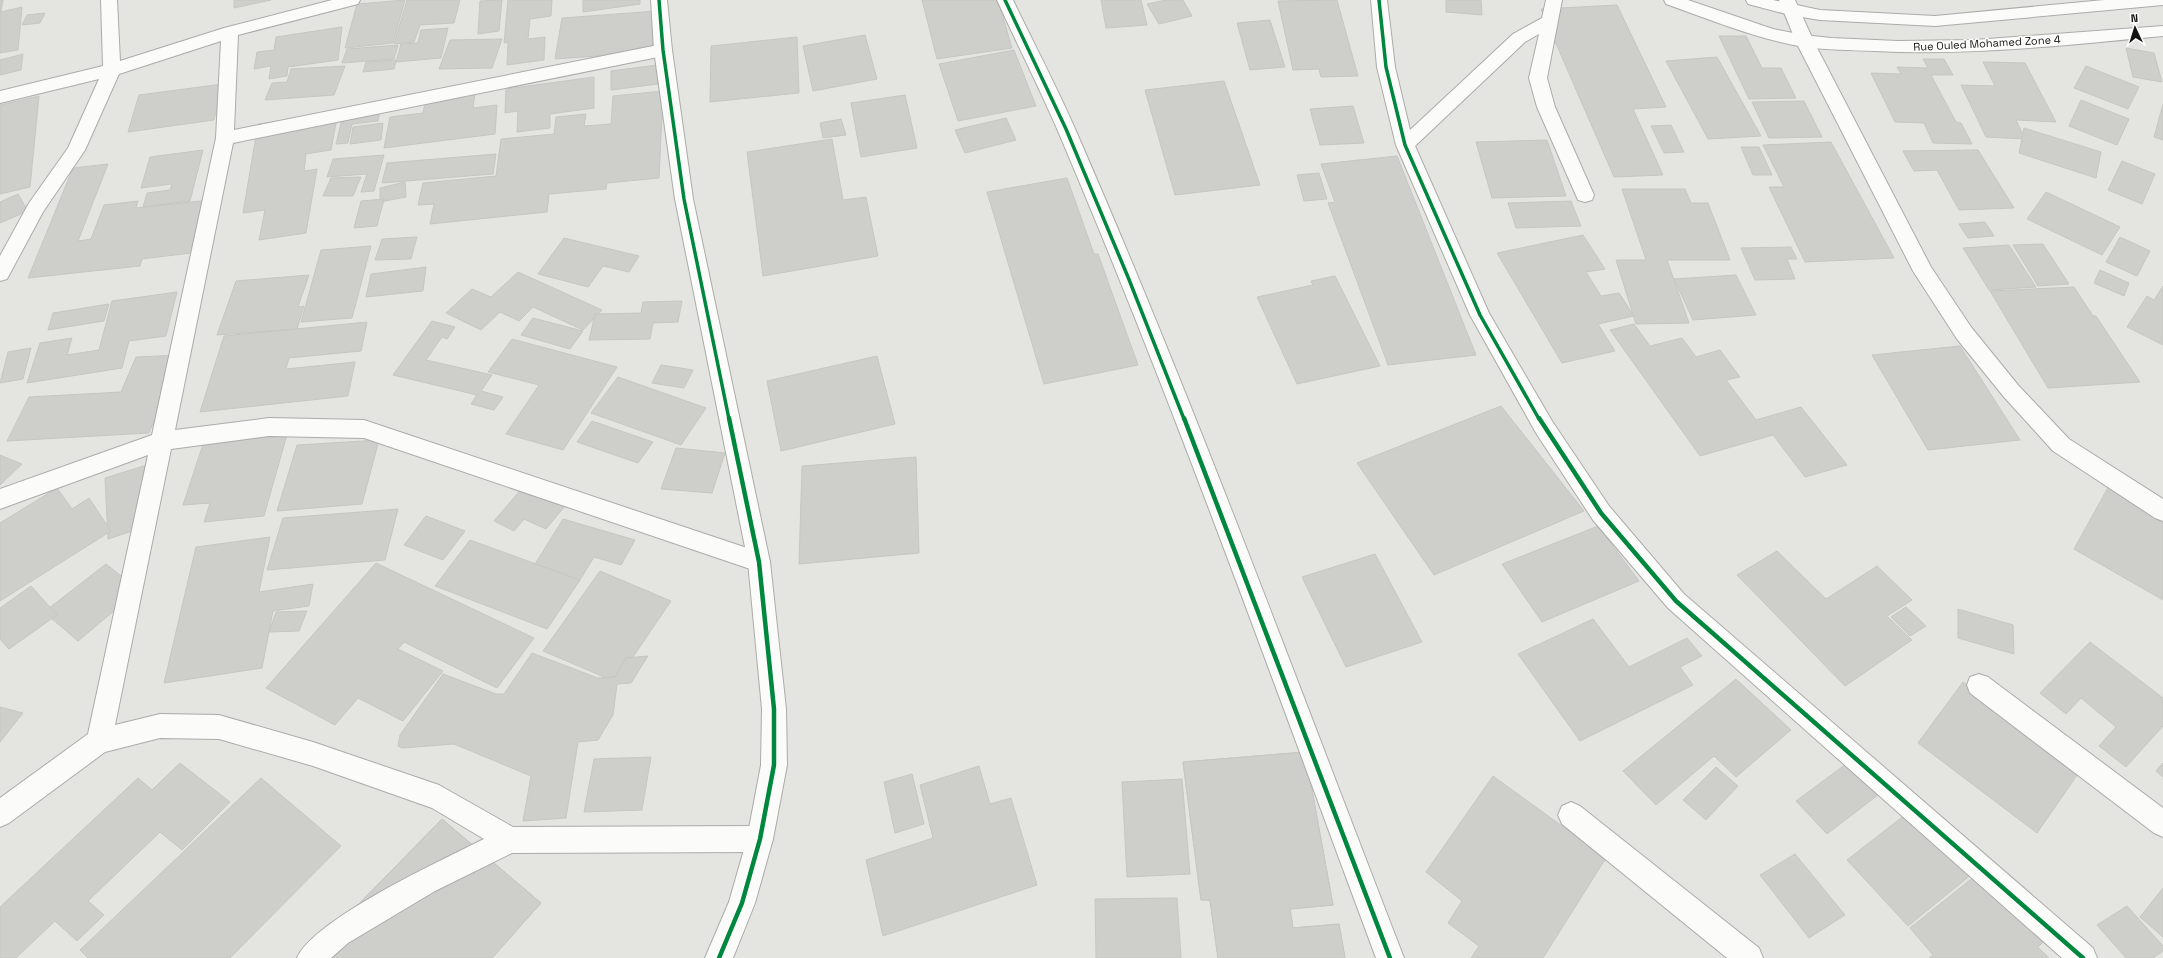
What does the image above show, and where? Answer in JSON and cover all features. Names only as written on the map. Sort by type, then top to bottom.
[{"type":"street","points":[[0,274],[36,208],[76,150],[112,70],[109,0]]},
{"type":"street","points":[[0,97],[112,70],[230,32],[352,0]]},
{"type":"street","points":[[659,0],[662,50],[684,199],[759,562],[774,708],[774,766],[760,839],[742,902],[719,958]]},
{"type":"street","points":[[1005,0],[1066,130],[1128,277],[1206,474],[1390,958]]},
{"type":"street","points":[[1379,0],[1386,67],[1405,145],[1480,315],[1544,428],[1601,513],[1676,601],[2082,958]]},
{"type":"street","points":[[1554,0],[1538,78],[1546,107],[1585,195]]},
{"type":"street","name":"Rue Ouled Mohamed Zone 4","points":[[1672,0],[1751,28],[1805,42],[1879,46],[1946,47],[2163,31]]},
{"type":"street","name":"Rue Ouled Mohamed Zone 4","points":[[1754,0],[1855,18],[1935,21],[2162,0]]},
{"type":"street","points":[[1788,5],[1805,42],[1923,271],[1964,333],[2011,391],[2061,445],[2163,511]]},
{"type":"street","points":[[1405,145],[1519,38],[1549,21]]},
{"type":"street","points":[[99,741],[225,138],[230,32]]},
{"type":"street","points":[[225,138],[662,50]]},
{"type":"street","points":[[0,499],[161,441],[269,427],[364,429],[759,562]]},
{"type":"street","points":[[1978,685],[2163,824]]},
{"type":"street","points":[[0,814],[99,741],[160,726],[219,727],[313,754],[439,798],[510,840]]},
{"type":"street","points":[[1571,815],[1749,958]]},
{"type":"street","points":[[311,958],[338,933],[426,882],[510,840],[760,839]]},
{"type":"building","points":[[0,0],[3,0],[1,12],[22,7],[18,50],[0,53]]},
{"type":"building","points":[[234,0],[271,0],[234,8]]},
{"type":"building","points":[[405,0],[393,43],[345,48],[357,4]]},
{"type":"building","points":[[407,0],[460,0],[454,23],[420,25],[414,42],[394,44]]},
{"type":"building","points":[[502,0],[499,31],[478,34],[480,1]]},
{"type":"building","points":[[508,0],[552,0],[551,16],[530,19],[528,39],[545,37],[544,60],[507,65],[508,42],[504,43]]},
{"type":"building","points":[[583,0],[640,0],[640,4],[583,12]]},
{"type":"building","points":[[922,0],[998,0],[1012,48],[937,59]]},
{"type":"building","points":[[1101,0],[1141,0],[1147,25],[1106,28]]},
{"type":"building","points":[[1166,0],[1183,0],[1192,16],[1159,24],[1147,4]]},
{"type":"building","points":[[1337,0],[1358,76],[1321,77],[1319,69],[1293,70],[1278,1]]},
{"type":"building","points":[[1446,0],[1481,0],[1482,15],[1446,12]]},
{"type":"building","points":[[1617,5],[1666,107],[1633,109],[1663,175],[1614,177],[1541,9]]},
{"type":"building","points":[[657,11],[652,52],[555,59],[562,18]]},
{"type":"building","points":[[45,13],[40,23],[22,25],[27,15]]},
{"type":"building","points":[[1270,20],[1285,67],[1250,70],[1237,23]]},
{"type":"building","points":[[342,27],[338,60],[288,67],[287,76],[269,79],[271,66],[254,69],[257,52],[274,50],[276,37]]},
{"type":"building","points":[[448,28],[441,58],[396,62],[401,44],[418,43],[421,30]]},
{"type":"building","points":[[865,35],[877,79],[813,91],[803,46]]},
{"type":"building","points":[[1719,36],[1746,36],[1762,68],[1781,68],[1796,98],[1749,99]]},
{"type":"building","points":[[797,37],[799,93],[710,102],[711,46]]},
{"type":"building","points":[[502,39],[492,68],[439,69],[450,40]]},
{"type":"building","points":[[398,45],[394,59],[342,63],[347,49]]},
{"type":"building","points":[[2126,48],[2154,53],[2162,82],[2133,77]]},
{"type":"building","points":[[1014,50],[1036,106],[958,121],[939,64]]},
{"type":"building","points":[[23,54],[21,70],[0,75],[0,60]]},
{"type":"building","points":[[1717,57],[1761,136],[1708,139],[1666,61]]},
{"type":"building","points":[[1923,59],[1944,59],[1953,75],[1931,75],[1956,122],[1961,123],[1972,144],[1933,143],[1924,123],[1895,122],[1871,73],[1901,74],[1897,67],[1928,68]]},
{"type":"building","points":[[396,60],[394,69],[363,72],[366,62]]},
{"type":"building","points":[[1983,62],[2025,63],[2056,122],[2016,120],[2025,139],[1986,137],[1961,85],[1995,86]]},
{"type":"building","points":[[657,65],[658,84],[611,90],[611,71]]},
{"type":"building","points":[[345,66],[334,95],[265,100],[272,83],[287,82],[291,69]]},
{"type":"building","points":[[2086,66],[2139,87],[2128,109],[2074,88]]},
{"type":"building","points":[[594,77],[594,108],[550,114],[550,128],[517,132],[518,111],[505,113],[506,89]]},
{"type":"building","points":[[1224,81],[1260,185],[1175,195],[1145,90]]},
{"type":"building","points":[[223,84],[214,120],[128,132],[139,95]]},
{"type":"building","points":[[663,91],[659,178],[607,183],[606,189],[549,194],[547,212],[430,224],[434,204],[418,205],[423,183],[496,176],[501,139],[554,134],[556,117],[586,114],[584,126],[611,124],[613,96]]},
{"type":"building","points":[[475,93],[473,108],[497,105],[495,134],[384,148],[390,117],[423,113],[426,99]]},
{"type":"building","points":[[905,95],[917,148],[861,157],[851,103]]},
{"type":"building","points":[[39,96],[30,187],[0,194],[0,105]]},
{"type":"building","points":[[2081,100],[2129,119],[2117,145],[2069,126]]},
{"type":"building","points":[[1804,101],[1822,137],[1769,138],[1752,102]]},
{"type":"building","points":[[2163,104],[2163,140],[2154,137]]},
{"type":"building","points":[[1353,106],[1364,143],[1320,145],[1310,109]]},
{"type":"building","points":[[380,111],[378,121],[352,124],[348,143],[336,144],[343,115]]},
{"type":"building","points":[[338,113],[331,150],[306,154],[304,171],[317,169],[306,233],[259,240],[265,210],[243,213],[258,124]]},
{"type":"building","points":[[1006,118],[1016,140],[965,153],[955,130]]},
{"type":"building","points":[[841,119],[846,135],[823,138],[820,123]]},
{"type":"building","points":[[383,123],[381,140],[350,144],[353,127]]},
{"type":"building","points":[[1671,125],[1684,152],[1664,153],[1651,126]]},
{"type":"building","points":[[2024,128],[2101,152],[2096,178],[2019,153]]},
{"type":"building","points":[[832,139],[843,200],[866,197],[878,256],[763,276],[747,152]]},
{"type":"building","points":[[1547,140],[1566,196],[1492,198],[1476,142]]},
{"type":"building","points":[[1831,142],[1894,258],[1805,262],[1769,187],[1784,187],[1763,145]]},
{"type":"building","points":[[1741,147],[1759,147],[1772,175],[1753,175]]},
{"type":"building","points":[[203,150],[190,201],[143,207],[147,193],[170,190],[172,184],[141,188],[150,157]]},
{"type":"building","points":[[1978,150],[2014,208],[1959,210],[1937,170],[1914,171],[1903,151]]},
{"type":"building","points":[[496,154],[493,174],[382,183],[387,163]]},
{"type":"building","points":[[384,155],[374,191],[361,192],[367,174],[327,177],[333,159]]},
{"type":"building","points":[[1397,156],[1476,355],[1388,365],[1328,203],[1335,202],[1321,164]]},
{"type":"building","points":[[2122,161],[2155,174],[2142,204],[2108,190]]},
{"type":"building","points":[[108,164],[78,241],[91,239],[104,205],[138,201],[136,208],[210,200],[191,253],[142,259],[140,266],[28,278],[73,168]]},
{"type":"building","points":[[1319,173],[1327,199],[1304,201],[1297,175]]},
{"type":"building","points":[[361,177],[353,196],[323,196],[331,178]]},
{"type":"building","points":[[1067,178],[1094,254],[1098,254],[1138,365],[1044,384],[987,192]]},
{"type":"building","points":[[405,182],[406,197],[380,202],[380,188]]},
{"type":"building","points":[[1622,189],[1685,189],[1691,203],[1708,203],[1730,260],[1667,260],[1689,323],[1636,324],[1616,260],[1646,260]]},
{"type":"building","points":[[2046,192],[2120,227],[2102,255],[2027,219]]},
{"type":"building","points":[[18,194],[28,211],[0,223],[0,202]]},
{"type":"building","points":[[384,199],[377,226],[354,228],[361,201]]},
{"type":"building","points":[[1571,201],[1581,226],[1516,228],[1508,203]]},
{"type":"building","points":[[1985,222],[1994,236],[1968,238],[1959,224]]},
{"type":"building","points":[[1583,235],[1605,269],[1586,272],[1601,296],[1619,293],[1634,316],[1598,324],[1615,351],[1562,363],[1497,253]]},
{"type":"building","points":[[417,237],[411,259],[375,260],[382,239]]},
{"type":"building","points":[[2120,237],[2150,251],[2137,276],[2106,262]]},
{"type":"building","points":[[564,238],[639,256],[629,272],[603,266],[588,287],[538,274]]},
{"type":"building","points":[[2043,244],[2069,284],[2038,286],[2013,245]]},
{"type":"building","points":[[2009,245],[2036,287],[1989,290],[1963,248]]},
{"type":"building","points":[[371,246],[352,318],[301,322],[321,250]]},
{"type":"building","points":[[1791,247],[1797,259],[1787,259],[1795,279],[1755,280],[1741,248]]},
{"type":"building","points":[[426,267],[423,291],[366,297],[371,274]]},
{"type":"building","points":[[2100,270],[2129,283],[2124,296],[2094,283]]},
{"type":"building","points":[[518,272],[602,310],[583,330],[533,307],[519,321],[500,312],[481,330],[446,313],[472,289],[491,297]]},
{"type":"building","points":[[309,275],[298,307],[304,306],[297,329],[217,335],[236,281]]},
{"type":"building","points":[[1736,275],[1756,315],[1693,320],[1674,279]]},
{"type":"building","points":[[1335,276],[1380,366],[1297,384],[1257,297],[1313,285],[1311,281]]},
{"type":"building","points":[[2163,286],[2163,345],[2127,327],[2147,296],[2154,300]]},
{"type":"building","points":[[2074,287],[2093,316],[2096,316],[2140,382],[2048,388],[1990,291]]},
{"type":"building","points":[[177,292],[166,336],[129,341],[122,368],[27,383],[40,343],[72,338],[67,355],[99,350],[112,301]]},
{"type":"building","points":[[682,301],[678,322],[653,323],[650,339],[589,340],[595,314],[641,313],[643,302]]},
{"type":"building","points":[[109,304],[104,321],[48,330],[53,313]]},
{"type":"building","points":[[533,318],[583,331],[570,349],[521,335]]},
{"type":"building","points":[[432,321],[455,327],[447,339],[442,337],[426,360],[492,375],[481,391],[503,397],[494,410],[471,404],[477,395],[393,375]]},
{"type":"building","points":[[367,322],[361,351],[289,358],[286,369],[355,362],[348,396],[200,412],[224,336]]},
{"type":"building","points":[[1634,324],[1650,346],[1682,338],[1696,357],[1720,350],[1740,377],[1726,380],[1756,420],[1801,407],[1847,465],[1805,477],[1773,435],[1700,456],[1610,330]]},
{"type":"building","points":[[512,339],[617,367],[563,450],[506,434],[539,385],[488,372]]},
{"type":"building","points":[[1960,346],[2020,440],[1928,450],[1872,355]]},
{"type":"building","points":[[31,348],[23,379],[0,383],[8,352]]},
{"type":"building","points":[[181,355],[149,433],[7,441],[29,397],[121,392],[136,357]]},
{"type":"building","points":[[877,356],[895,424],[781,451],[767,381]]},
{"type":"building","points":[[661,365],[693,370],[684,388],[652,383]]},
{"type":"building","points":[[618,377],[706,408],[681,445],[591,413]]},
{"type":"building","points":[[1501,406],[1584,511],[1434,575],[1357,463]]},
{"type":"building","points":[[592,421],[653,442],[638,463],[577,442]]},
{"type":"building","points":[[290,424],[264,516],[204,522],[210,503],[183,505],[207,432]]},
{"type":"building","points":[[379,440],[362,504],[277,511],[297,445]]},
{"type":"building","points":[[676,448],[725,453],[712,493],[661,489]]},
{"type":"building","points":[[0,455],[22,464],[0,485]]},
{"type":"building","points":[[916,457],[919,553],[799,564],[802,466]]},
{"type":"building","points":[[147,465],[151,525],[108,539],[105,478]]},
{"type":"building","points":[[2110,484],[2163,513],[2163,600],[2074,549]]},
{"type":"building","points":[[523,487],[565,506],[546,529],[524,519],[514,531],[494,521]]},
{"type":"building","points":[[57,488],[72,509],[89,498],[111,531],[0,601],[0,523]]},
{"type":"building","points":[[398,509],[385,560],[267,570],[283,518]]},
{"type":"building","points":[[426,516],[465,531],[443,560],[404,545]]},
{"type":"building","points":[[563,519],[635,540],[621,565],[594,557],[578,583],[532,569]]},
{"type":"building","points":[[1598,526],[1639,581],[1542,622],[1502,564]]},
{"type":"building","points":[[270,537],[259,592],[313,584],[309,606],[273,611],[262,668],[164,683],[196,547]]},
{"type":"building","points":[[470,540],[580,580],[547,629],[435,586]]},
{"type":"building","points":[[1777,551],[1826,599],[1877,566],[1912,600],[1887,616],[1912,640],[1845,686],[1737,575]]},
{"type":"building","points":[[1375,554],[1422,642],[1346,667],[1302,577]]},
{"type":"building","points":[[376,563],[534,638],[497,688],[404,642],[398,649],[443,671],[403,721],[358,698],[335,725],[266,688]]},
{"type":"building","points":[[106,564],[139,590],[78,641],[44,612]]},
{"type":"building","points":[[600,571],[671,601],[616,682],[543,651]]},
{"type":"building","points":[[31,586],[57,615],[9,649],[0,639],[0,608]]},
{"type":"building","points":[[1906,607],[1926,626],[1910,636],[1891,617]]},
{"type":"building","points":[[1958,609],[2013,625],[2014,654],[1958,638]]},
{"type":"building","points":[[307,611],[299,631],[269,632],[276,612]]},
{"type":"building","points":[[1593,619],[1629,667],[1687,638],[1702,656],[1680,667],[1693,685],[1580,741],[1518,654]]},
{"type":"building","points":[[2090,642],[2163,698],[2163,726],[2126,767],[2099,746],[2116,727],[2081,698],[2066,714],[2040,693]]},
{"type":"building","points":[[532,653],[598,678],[615,677],[626,658],[648,656],[631,683],[617,684],[613,715],[598,740],[578,742],[566,818],[523,821],[531,776],[454,744],[402,748],[398,746],[400,735],[443,674],[496,694],[504,694]]},
{"type":"building","points":[[1736,679],[1791,730],[1736,777],[1714,756],[1656,805],[1623,771]]},
{"type":"building","points":[[1963,682],[2082,768],[2037,833],[1918,743]]},
{"type":"building","points":[[0,707],[23,713],[0,742]]},
{"type":"building","points":[[1305,752],[1333,905],[1290,909],[1293,928],[1339,924],[1345,958],[1218,958],[1210,900],[1201,900],[1183,762]]},
{"type":"building","points":[[1305,752],[1333,905],[1290,909],[1293,928],[1339,924],[1345,958],[1218,958],[1210,900],[1201,900],[1183,762]]},
{"type":"building","points":[[651,757],[642,810],[584,812],[594,759]]},
{"type":"building","points":[[1850,761],[1882,792],[1827,834],[1796,801]]},
{"type":"building","points":[[180,763],[230,802],[182,850],[160,832],[88,901],[104,915],[77,941],[55,921],[16,958],[0,958],[0,907],[138,778],[152,790]]},
{"type":"building","points":[[2163,763],[2163,777],[2156,771]]},
{"type":"building","points":[[979,766],[990,804],[1011,798],[1037,885],[883,936],[866,860],[933,838],[920,785]]},
{"type":"building","points":[[1716,767],[1738,786],[1706,820],[1683,800]]},
{"type":"building","points":[[912,774],[924,824],[895,833],[884,782]]},
{"type":"building","points":[[1493,776],[1606,858],[1543,958],[1471,958],[1479,946],[1448,923],[1462,901],[1426,872]]},
{"type":"building","points":[[261,778],[341,846],[230,958],[88,958],[80,950]]},
{"type":"building","points":[[1182,779],[1190,874],[1127,877],[1122,782]]},
{"type":"building","points":[[1910,811],[1972,874],[1908,926],[1847,860]]},
{"type":"building","points":[[442,819],[541,903],[492,958],[306,958]]},
{"type":"building","points":[[442,819],[541,903],[492,958],[306,958]]},
{"type":"building","points":[[1795,854],[1845,915],[1809,938],[1760,875]]},
{"type":"building","points":[[1980,872],[2046,939],[2038,947],[2049,958],[1929,958],[1933,955],[1910,928]]},
{"type":"building","points":[[2163,888],[2163,937],[2140,917]]},
{"type":"building","points":[[1177,898],[1181,958],[1096,958],[1095,899]]},
{"type":"building","points":[[2127,906],[2163,946],[2163,951],[2153,958],[2126,958],[2097,925]]},
{"type":"cycle path","points":[[659,0],[663,50],[684,199],[759,562],[774,709],[774,765],[760,839],[742,903],[719,958]]},
{"type":"cycle path","points":[[1005,0],[1066,129],[1128,277],[1206,474],[1390,958]]},
{"type":"cycle path","points":[[1379,0],[1386,67],[1405,145],[1480,315],[1544,427],[1601,513],[1676,601],[2083,958]]}]
